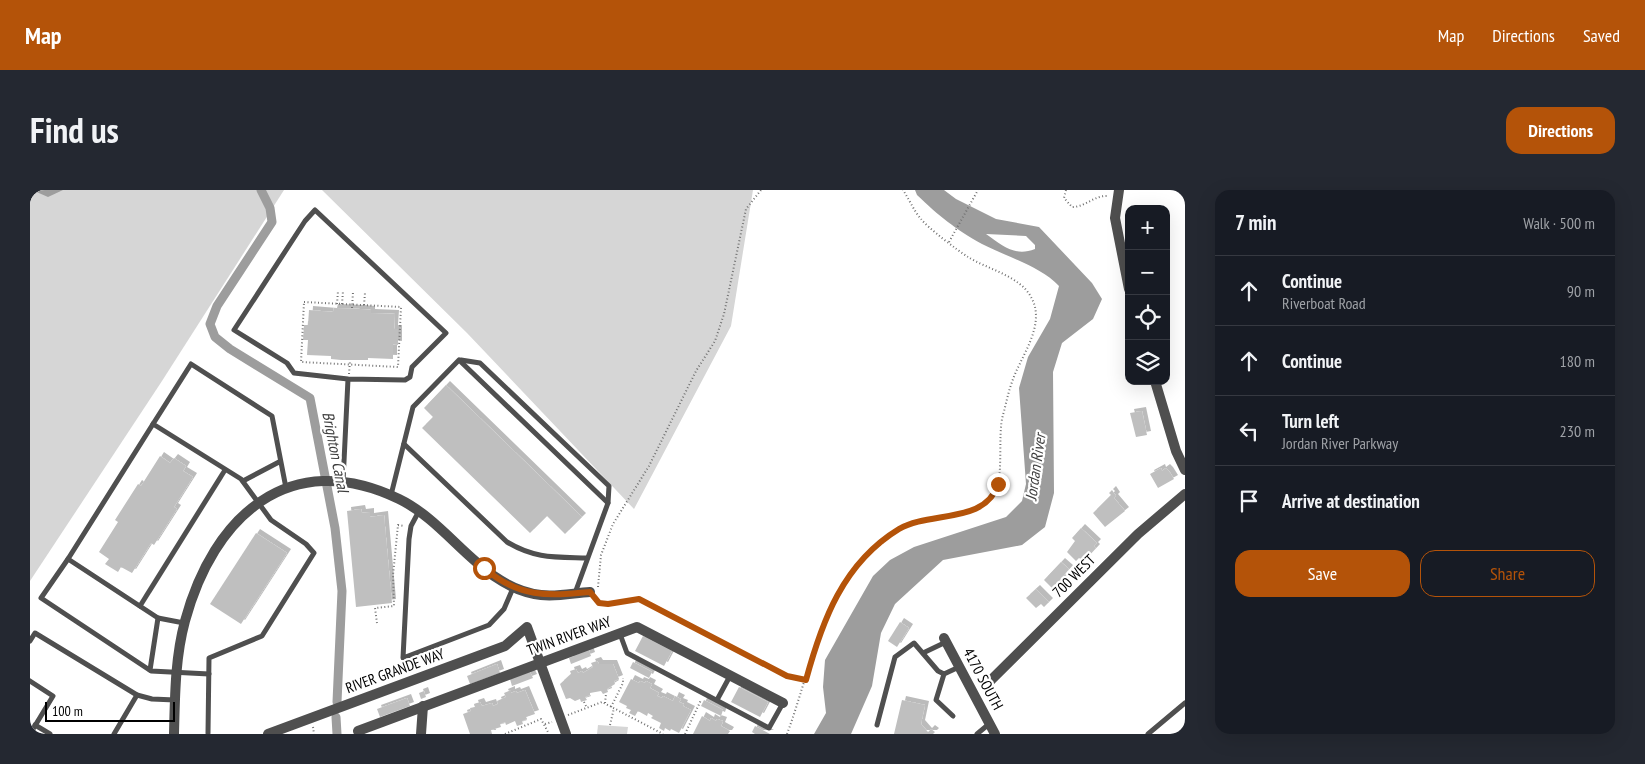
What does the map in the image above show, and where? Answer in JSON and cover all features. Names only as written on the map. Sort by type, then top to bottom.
[{"type":"street","points":[[1118,194],[1115,218],[1125,269]]},
{"type":"street","points":[[1156,385],[1176,451],[1185,470]]},
{"type":"street","points":[[174,734],[176,673],[184,623],[197,586],[211,556],[236,521],[258,502],[286,488],[318,482],[338,482],[365,486],[390,495],[419,510],[493,576],[513,588],[541,595],[590,592]]},
{"type":"street","name":"700 WEST","points":[[988,683],[1138,534],[1185,494]]},
{"type":"street","name":"TWIN RIVER WAY","points":[[358,731],[637,626],[783,703]]},
{"type":"street","name":"RIVER GRANDE WAY","points":[[268,734],[505,646],[527,627],[540,664]]},
{"type":"street","name":"4170 SOUTH","points":[[945,640],[995,734]]},
{"type":"street","points":[[540,664],[566,734]]},
{"type":"street","points":[[421,734],[423,706]]},
{"type":"lane","points":[[315,210],[446,333],[412,368],[411,374],[405,380],[348,378],[294,374],[287,363],[234,330],[301,227],[315,210]]},
{"type":"lane","points":[[390,495],[414,407],[459,360]]},
{"type":"lane","points":[[459,360],[608,503]]},
{"type":"lane","points":[[459,360],[480,363],[609,486],[608,503],[575,593]]},
{"type":"lane","points":[[209,674],[150,670],[41,598],[68,559],[191,364],[272,416],[279,462],[286,488]]},
{"type":"lane","points":[[338,482],[348,378]]},
{"type":"lane","points":[[153,424],[243,481],[271,520],[306,544],[314,553],[262,636],[209,658],[208,733]]},
{"type":"lane","points":[[404,444],[507,542],[523,552],[542,557],[587,558]]},
{"type":"lane","points":[[243,481],[279,462]]},
{"type":"lane","points":[[140,606],[225,470]]},
{"type":"lane","points":[[419,510],[412,522],[409,539],[403,658],[486,627],[501,614],[513,588]]},
{"type":"lane","points":[[68,559],[158,618],[184,623]]},
{"type":"lane","points":[[150,670],[158,618]]},
{"type":"lane","points":[[30,641],[35,633],[137,695],[152,699],[175,700]]},
{"type":"lane","points":[[620,633],[627,653],[769,728],[783,703]]},
{"type":"lane","points":[[923,654],[945,640]]},
{"type":"lane","points":[[877,725],[894,657],[914,643],[938,671],[944,674]]},
{"type":"lane","points":[[953,716],[936,700],[944,674],[960,666]]},
{"type":"lane","points":[[717,700],[730,676]]},
{"type":"lane","points":[[30,681],[53,696],[30,734]]},
{"type":"lane","points":[[114,734],[137,695]]},
{"type":"lane","points":[[1148,734],[1185,703]]},
{"type":"lane","points":[[977,734],[990,724]]},
{"type":"lane","points":[[35,725],[50,734]]},
{"type":"path","points":[[761,190],[746,209],[724,314],[715,341],[696,371],[649,466],[613,524],[601,554],[600,582],[597,589],[590,592],[599,603],[608,604],[639,599],[787,676],[806,680]]},
{"type":"path","points":[[787,734],[806,680],[821,628],[831,607],[856,568],[870,552],[900,529],[920,521],[982,507],[994,496],[998,484],[1002,416],[1011,383],[1033,336],[1035,309],[1031,296],[1020,285],[967,257],[921,220],[904,190]]},
{"type":"path","points":[[949,242],[978,190]]},
{"type":"path","points":[[1066,190],[1064,198],[1072,207],[1083,206],[1100,196],[1118,194]]},
{"type":"path","points":[[337,304],[338,291]]},
{"type":"path","points":[[342,304],[343,292]]},
{"type":"path","points":[[352,308],[353,292]]},
{"type":"path","points":[[364,305],[365,293]]},
{"type":"path","points":[[304,302],[342,304],[401,307],[398,367],[301,362],[304,302]]},
{"type":"path","points":[[348,378],[350,361]]},
{"type":"path","points":[[377,623],[376,608],[394,606],[393,575],[398,525],[405,526]]},
{"type":"path","points":[[611,706],[623,683],[623,678]]},
{"type":"path","points":[[605,703],[606,694]]},
{"type":"path","points":[[686,734],[705,694]]},
{"type":"path","points":[[584,702],[587,708]]},
{"type":"path","points":[[545,724],[600,702],[631,716],[663,734]]},
{"type":"path","points":[[610,726],[614,708]]},
{"type":"path","points":[[505,734],[542,718],[549,734]]},
{"type":"path","points":[[314,727],[314,734]]},
{"type":"shaded area","points":[[30,190],[284,190],[162,381],[30,581]]},
{"type":"shaded area","points":[[322,190],[753,190],[731,326],[634,509],[467,333]]},
{"type":"shaded area","points":[[598,725],[628,727],[627,734],[597,734]]},
{"type":"water","points":[[32,190],[63,190],[48,197]]},
{"type":"water","name":"Jordan River","points":[[915,190],[944,190],[956,199],[996,219],[1039,227],[1092,283],[1102,299],[1093,319],[1062,343],[1053,372],[1054,493],[1045,527],[1022,545],[943,560],[895,604],[881,633],[872,686],[851,734],[814,734],[826,713],[823,687],[825,660],[873,576],[890,560],[914,547],[1006,517],[1022,501],[1026,484],[1019,388],[1028,357],[1050,319],[1059,286],[1033,267],[982,244],[964,233],[940,216],[917,195]],"holes":[[[986,234],[1026,236],[1035,245],[1035,249],[1021,252],[1009,249]]]},
{"type":"building","points":[[334,308],[371,310],[371,313],[395,314],[394,329],[398,329],[398,345],[393,344],[393,359],[341,360],[331,359],[331,356],[307,355],[308,340],[303,340],[304,325],[308,325],[309,310],[333,312]]},
{"type":"building","points":[[446,385],[582,517],[565,534],[547,516],[530,533],[422,428],[433,417],[424,408]]},
{"type":"building","points":[[1142,411],[1147,435],[1136,437],[1130,413]]},
{"type":"building","points":[[160,456],[170,463],[174,458],[186,466],[183,471],[193,477],[174,507],[177,509],[154,545],[151,543],[132,573],[121,567],[118,572],[105,564],[109,559],[99,552],[118,522],[115,520],[138,484],[141,486]]},
{"type":"building","points":[[1161,468],[1162,471],[1166,468],[1174,479],[1158,488],[1150,474]]},
{"type":"building","points":[[1112,490],[1116,496],[1114,498],[1125,511],[1105,527],[1093,513],[1111,495],[1109,493]]},
{"type":"building","points":[[361,509],[362,513],[370,512],[370,517],[384,515],[392,603],[356,607],[347,511]]},
{"type":"building","points":[[1081,528],[1097,543],[1094,546],[1096,548],[1084,561],[1079,558],[1076,561],[1067,552],[1075,541],[1072,538]]},
{"type":"building","points":[[256,533],[287,553],[241,624],[210,604]]},
{"type":"building","points":[[1061,562],[1069,569],[1063,576],[1065,578],[1054,590],[1044,580]]},
{"type":"building","points":[[1036,589],[1049,602],[1044,607],[1041,604],[1036,608],[1026,598]]},
{"type":"building","points":[[900,622],[909,628],[897,647],[888,641]]},
{"type":"building","points":[[643,636],[672,651],[664,666],[635,651]]},
{"type":"building","points":[[589,650],[591,656],[571,664],[569,658]]},
{"type":"building","points":[[597,661],[599,664],[613,664],[619,679],[614,681],[615,684],[607,689],[608,692],[603,694],[601,691],[590,693],[590,695],[585,697],[587,700],[581,702],[580,699],[575,701],[570,698],[566,699],[560,684],[571,674],[570,671],[576,669],[578,673],[582,671],[583,673],[593,667],[591,663]]},
{"type":"building","points":[[633,662],[652,672],[649,678],[630,668]]},
{"type":"building","points":[[497,664],[500,673],[470,684],[467,676]]},
{"type":"building","points":[[530,672],[533,678],[512,686],[510,679]]},
{"type":"building","points":[[631,679],[639,683],[640,681],[645,683],[646,681],[652,684],[650,688],[659,693],[657,696],[662,698],[663,696],[673,701],[675,696],[681,699],[679,702],[684,704],[683,706],[691,710],[679,733],[671,729],[670,731],[665,728],[664,731],[659,728],[661,723],[651,718],[653,716],[648,713],[647,716],[638,711],[635,716],[629,713],[631,710],[619,702]]},
{"type":"building","points":[[739,687],[768,702],[760,717],[731,702]]},
{"type":"building","points":[[511,690],[511,693],[516,691],[517,693],[525,690],[535,714],[526,717],[527,719],[522,721],[523,724],[517,726],[515,721],[506,725],[505,722],[500,724],[501,727],[491,730],[492,734],[470,734],[463,714],[471,711],[470,708],[475,707],[474,704],[480,702],[482,706],[492,703],[493,706],[498,704],[497,701],[506,697],[504,693]]},
{"type":"building","points":[[424,691],[426,697],[421,699],[419,693]]},
{"type":"building","points":[[407,698],[410,706],[380,717],[377,709]]},
{"type":"building","points":[[704,700],[723,710],[721,716],[701,706]]},
{"type":"building","points":[[902,700],[925,705],[921,724],[928,732],[931,729],[935,732],[933,734],[894,734]]},
{"type":"building","points":[[702,716],[710,721],[711,718],[716,721],[717,719],[723,721],[721,726],[730,731],[728,734],[693,734]]},
{"type":"building","points":[[755,726],[770,734],[755,734],[752,732]]},
{"type":"waterway","name":"Brighton Canal","points":[[261,190],[270,208],[272,222],[217,306],[210,324],[215,337],[230,349],[310,398],[335,528],[342,591],[337,702]]},
{"type":"waterway","name":"Brighton Canal","points":[[336,717],[337,734]]},
{"type":"route","points":[[484,568],[513,588],[526,592],[541,595],[590,592],[599,603],[608,604],[639,599],[787,676],[806,680],[821,628],[831,607],[841,589],[870,552],[900,529],[920,521],[959,514],[982,507],[994,496],[998,484]]}]
